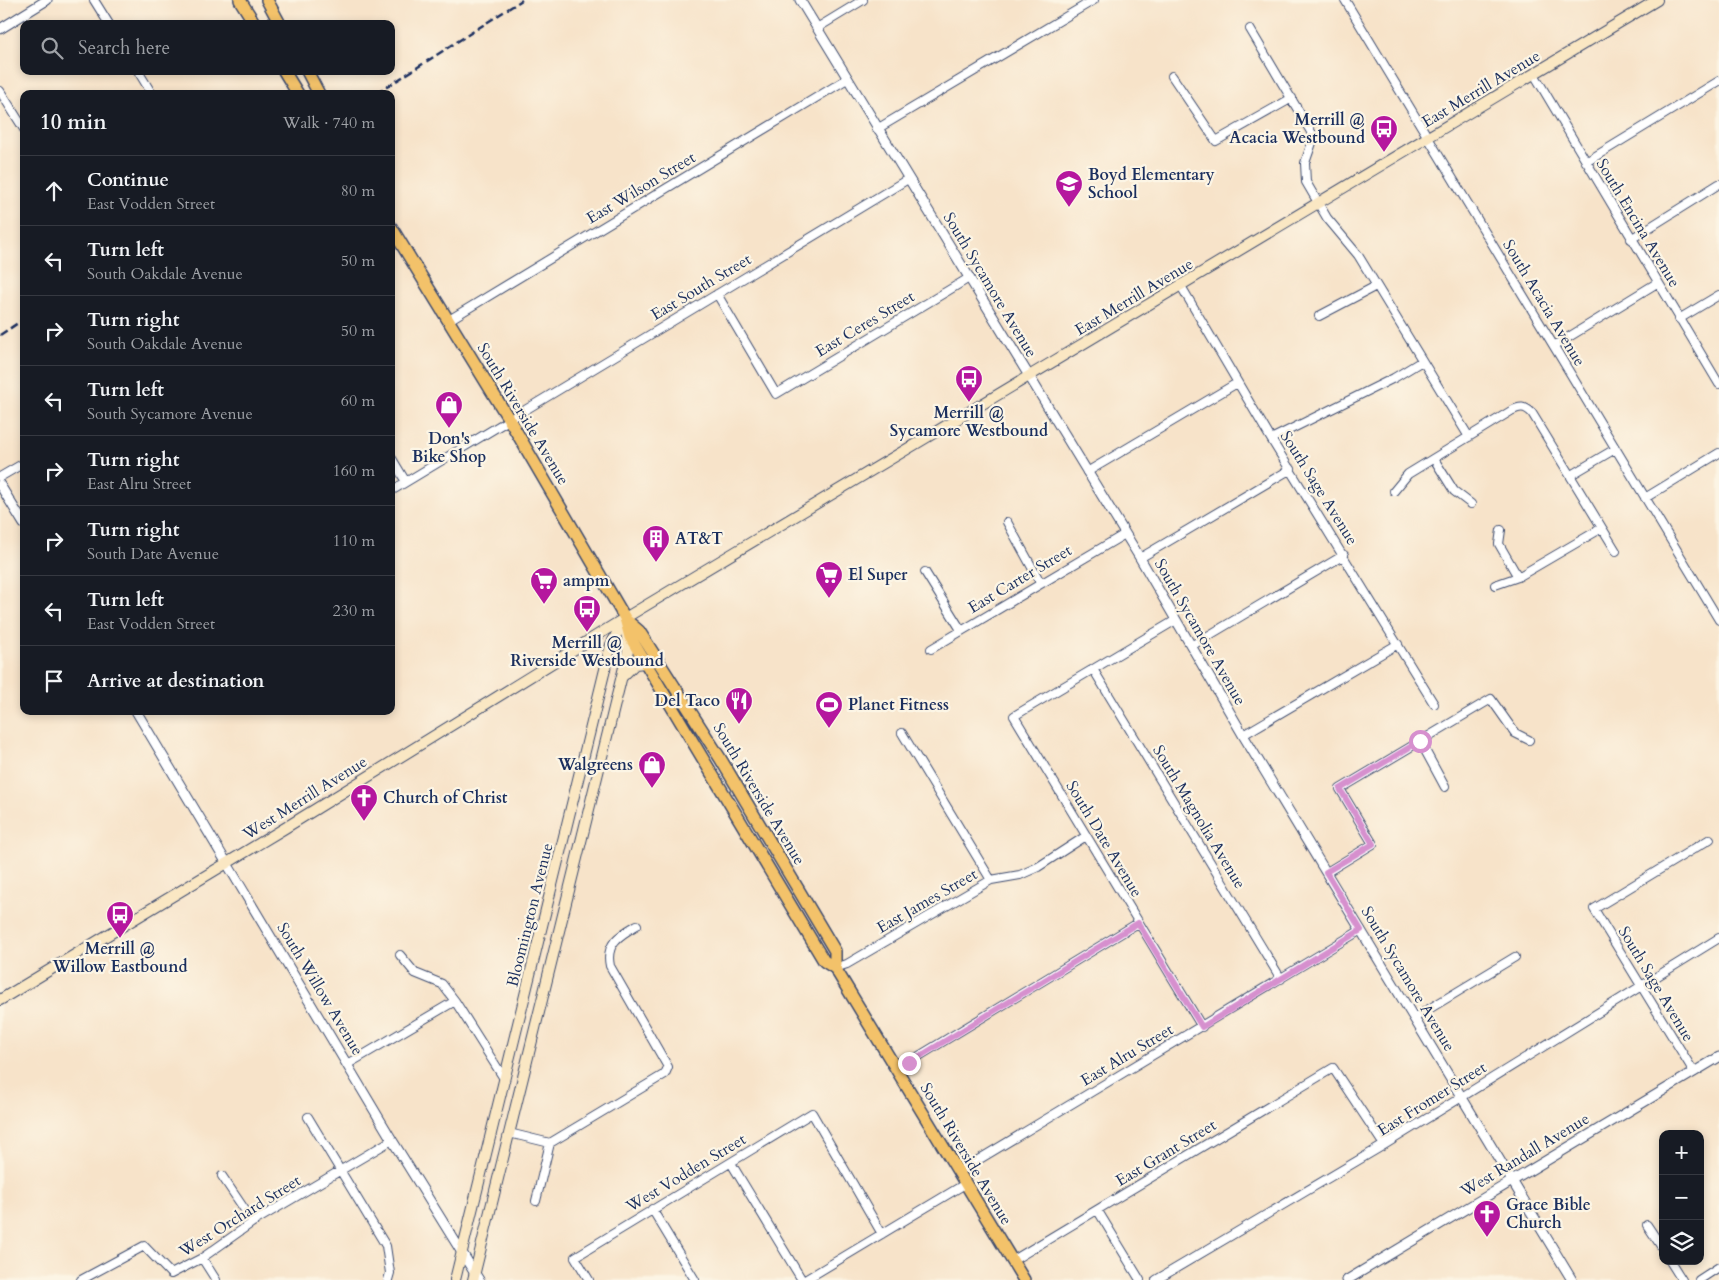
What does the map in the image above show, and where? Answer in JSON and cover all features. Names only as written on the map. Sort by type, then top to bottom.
[{"type":"main road","points":[[240,0],[252,20]]},
{"type":"main road","points":[[267,0],[278,20]]},
{"type":"main road","name":"East Merrill Avenue","points":[[625,618],[1029,378],[1318,202],[1657,0]]},
{"type":"main road","points":[[286,75],[296,90]]},
{"type":"main road","points":[[309,75],[317,90]]},
{"type":"main road","name":"South Riverside Avenue","points":[[395,242],[449,320],[625,618],[630,637],[645,663],[824,961],[835,968],[1024,1280]]},
{"type":"main road","name":"South Riverside Avenue","points":[[625,618],[639,631],[720,758],[834,951],[835,968]]},
{"type":"main road","name":"Bloomington Avenue","points":[[476,1278],[509,1134],[628,652],[625,618]]},
{"type":"main road","name":"Bloomington Avenue","points":[[455,1280],[611,645],[625,618]]},
{"type":"main road","name":"West Merrill Avenue","points":[[0,1000],[625,618]]},
{"type":"main road","points":[[620,679],[635,664],[645,663]]},
{"type":"street","points":[[0,29],[47,0]]},
{"type":"street","points":[[94,0],[106,20]]},
{"type":"street","name":"South Sycamore Avenue","points":[[800,0],[1140,558],[1243,735],[1572,1280]]},
{"type":"street","points":[[817,28],[863,0]]},
{"type":"street","points":[[877,129],[1094,0]]},
{"type":"street","name":"South Acacia Avenue","points":[[1345,0],[1718,618]]},
{"type":"street","points":[[1250,29],[1314,137],[1305,162],[1306,182],[1327,218],[1358,255],[1469,437]]},
{"type":"street","name":"South Encina Avenue","points":[[1534,74],[1719,384]]},
{"type":"street","points":[[140,75],[150,90]]},
{"type":"street","points":[[1172,76],[1216,141],[1292,98]]},
{"type":"street","name":"East Wilson Street","points":[[449,320],[847,79]]},
{"type":"street","points":[[1586,162],[1719,81]]},
{"type":"street","points":[[0,91],[20,123]]},
{"type":"street","name":"East South Street","points":[[395,488],[510,421],[908,179]]},
{"type":"street","points":[[1631,239],[1719,184]]},
{"type":"street","name":"East Ceres Street","points":[[716,294],[776,394],[969,278]]},
{"type":"street","points":[[1554,346],[1657,283]]},
{"type":"street","name":"South Sage Avenue","points":[[1181,286],[1271,439],[1434,704]]},
{"type":"street","points":[[1319,316],[1376,286]]},
{"type":"street","points":[[1679,319],[1719,295]]},
{"type":"street","points":[[1271,439],[1394,378],[1422,361]]},
{"type":"street","points":[[1087,472],[1237,382]]},
{"type":"street","points":[[1394,491],[1408,474],[1519,407],[1527,408],[1571,475],[1616,551]]},
{"type":"street","points":[[1571,475],[1615,448]]},
{"type":"street","points":[[1645,498],[1719,453]]},
{"type":"street","points":[[1434,459],[1454,491],[1470,504]]},
{"type":"street","points":[[395,464],[406,482]]},
{"type":"street","points":[[0,477],[20,465]]},
{"type":"street","points":[[1140,558],[1291,469]]},
{"type":"street","points":[[0,485],[20,518]]},
{"type":"street","points":[[1008,522],[1040,582]]},
{"type":"street","points":[[1495,585],[1518,577],[1602,528]]},
{"type":"street","points":[[1501,530],[1499,544],[1518,577]]},
{"type":"street","name":"East Carter Street","points":[[931,649],[1040,582],[1124,534]]},
{"type":"street","points":[[1191,646],[1344,555]]},
{"type":"street","points":[[925,572],[961,630]]},
{"type":"street","points":[[1093,669],[1176,620]]},
{"type":"street","points":[[1243,735],[1398,644]]},
{"type":"street","name":"South Date Avenue","points":[[1093,669],[1014,716],[1202,1027]]},
{"type":"street","name":"South Magnolia Avenue","points":[[1093,669],[1281,980]]},
{"type":"street","points":[[1326,872],[1373,844],[1340,789],[1491,700],[1515,733],[1529,740]]},
{"type":"street","name":"South Willow Avenue","points":[[138,715],[476,1278]]},
{"type":"street","points":[[902,733],[991,880]]},
{"type":"street","points":[[1420,741],[1446,787]]},
{"type":"street","name":"East James Street","points":[[835,968],[849,963],[991,880],[1020,875],[1038,867],[1086,836]]},
{"type":"street","name":"South Sage Avenue","points":[[1694,1072],[1594,909],[1710,839]]},
{"type":"street","points":[[896,1070],[1138,923]]},
{"type":"street","points":[[509,1134],[550,1143],[665,1074],[668,1067],[610,966],[609,960],[616,938],[637,925]]},
{"type":"street","name":"East Alru Street","points":[[958,1172],[1281,980],[1361,930]]},
{"type":"street","name":"East Fromer Street","points":[[1156,1280],[1384,1145],[1640,985],[1719,938]]},
{"type":"street","points":[[400,955],[415,973],[442,984],[456,1001],[505,1080]]},
{"type":"street","points":[[1414,1018],[1515,957]]},
{"type":"street","points":[[348,1064],[456,1001]]},
{"type":"street","name":"West Randall Avenue","points":[[1347,1280],[1719,1057]]},
{"type":"street","name":"East Grant Street","points":[[1012,1261],[1333,1068],[1384,1145]]},
{"type":"street","name":"West Vodden Street","points":[[589,1280],[575,1256],[812,1113],[882,1234]]},
{"type":"street","points":[[308,1117],[386,1246],[390,1273],[388,1280]]},
{"type":"street","name":"West Orchard Street","points":[[82,1280],[144,1246],[171,1274],[202,1258],[253,1222],[392,1140]]},
{"type":"street","points":[[536,1201],[550,1143]]},
{"type":"street","points":[[731,1163],[803,1280],[965,1184]]},
{"type":"street","points":[[222,1176],[253,1222]]},
{"type":"street","points":[[652,1209],[695,1280]]},
{"type":"street","points":[[1098,1211],[1140,1280]]},
{"type":"street","points":[[1647,1225],[1659,1243]]},
{"type":"street","points":[[202,1258],[216,1280]]},
{"type":"street","points":[[1673,1265],[1682,1280]]},
{"type":"street","points":[[1699,1280],[1719,1267]]},
{"type":"railway","points":[[382,90],[522,0]]},
{"type":"railway","points":[[0,335],[20,322]]},
{"type":"place","name":"Merrill @ Acacia Westbound","points":[[1384,153]]},
{"type":"place","name":"Boyd Elementary School","points":[[1069,208]]},
{"type":"place","name":"Merrill @ Sycamore Westbound","points":[[969,403]]},
{"type":"place","name":"Don's Bike Shop","points":[[449,429]]},
{"type":"place","name":"AT&T","points":[[656,563]]},
{"type":"place","name":"El Super","points":[[829,599]]},
{"type":"place","name":"ampm","points":[[544,605]]},
{"type":"place","name":"Merrill @ Riverside Westbound","points":[[587,633]]},
{"type":"place","name":"Del Taco","points":[[739,725]]},
{"type":"place","name":"Planet Fitness","points":[[829,729]]},
{"type":"place","name":"Walgreens","points":[[652,789]]},
{"type":"place","name":"Church of Christ","points":[[364,822]]},
{"type":"place","name":"Merrill @ Willow Eastbound","points":[[120,939]]},
{"type":"place","name":"Grace Bible Church","points":[[1487,1238]]},
{"type":"route","points":[[909,1063],[1138,923],[1202,1027],[1361,930],[1326,872],[1373,844],[1340,789],[1420,741]]}]
